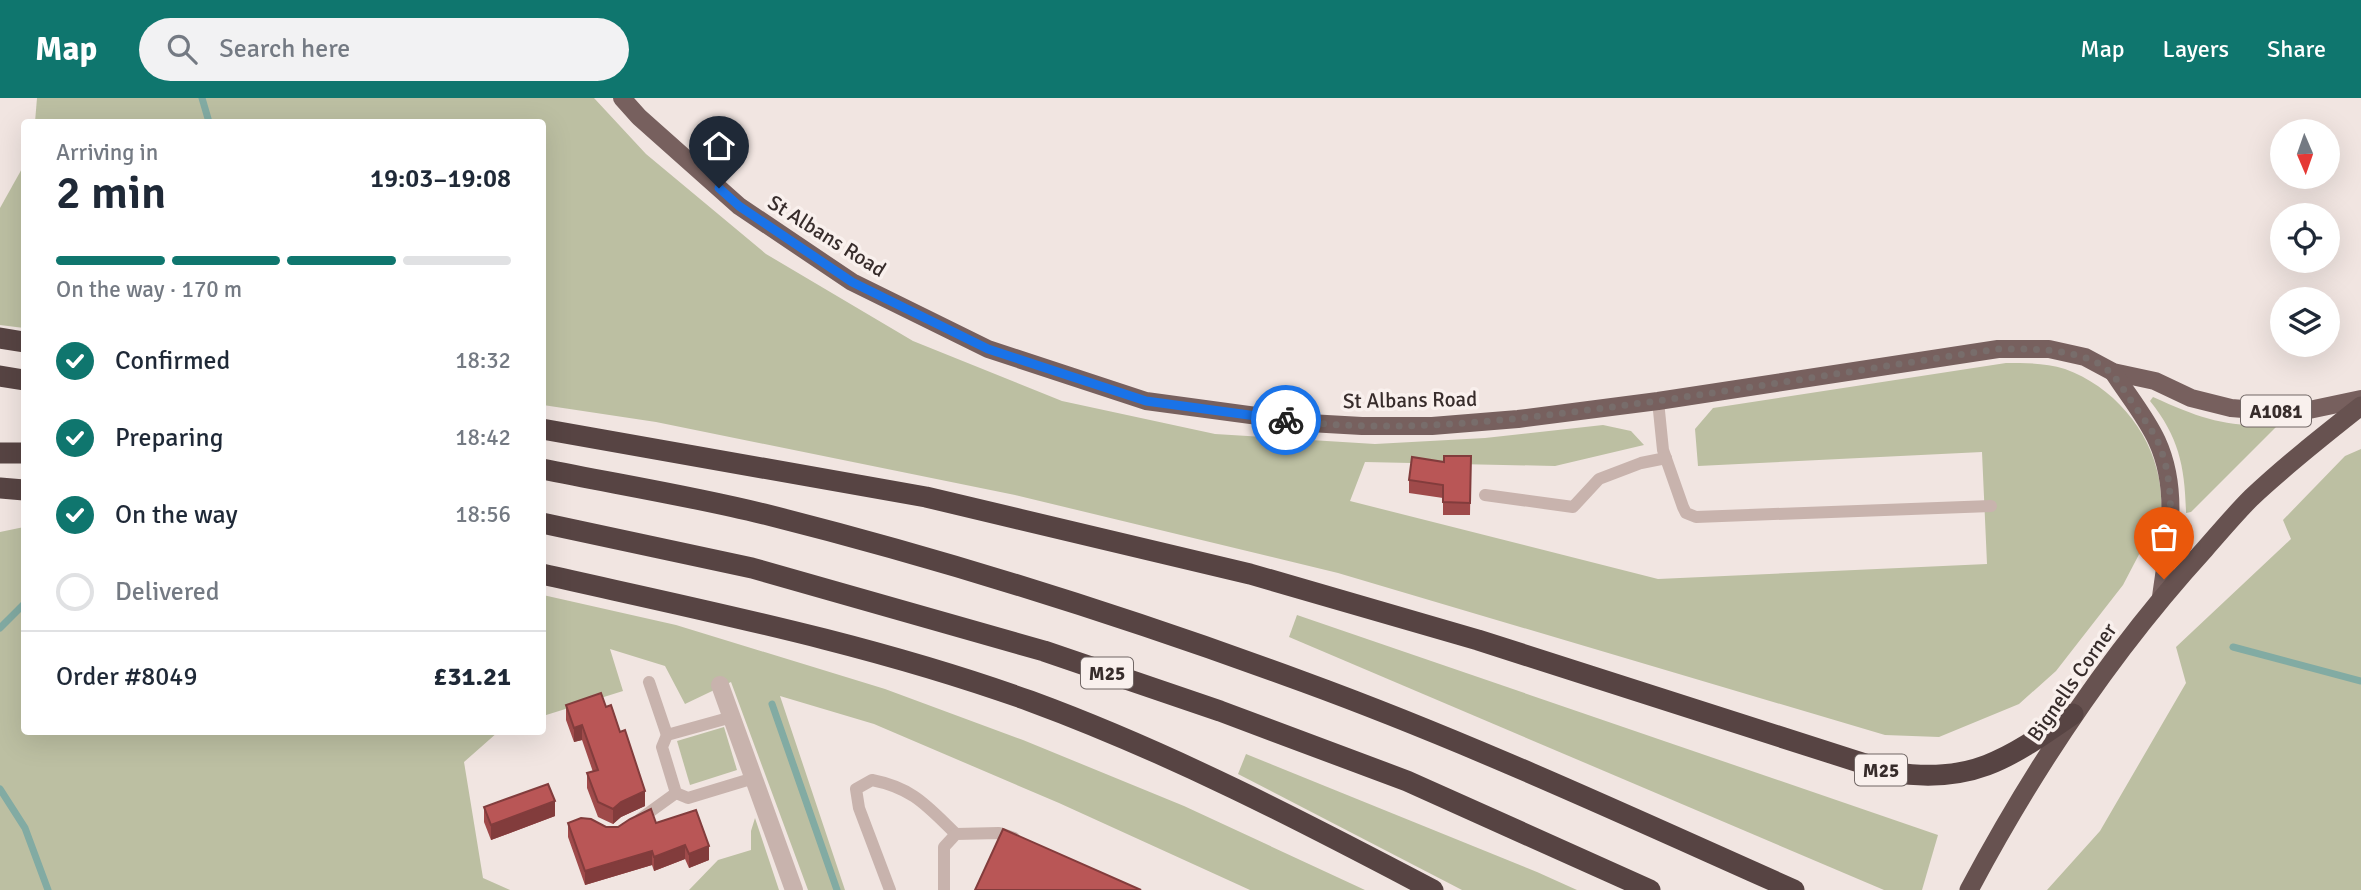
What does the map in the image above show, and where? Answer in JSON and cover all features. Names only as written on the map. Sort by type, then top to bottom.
[{"type":"highway","points":[[0,338],[21,342]]},
{"type":"highway","points":[[0,376],[21,380]]},
{"type":"highway","name":"Bignells Corner","points":[[1969,890],[2002,828],[2073,714],[2161,597],[2250,500],[2291,461],[2361,406]]},
{"type":"highway","name":"M25","points":[[546,430],[926,497],[1250,574],[1478,640],[1890,772],[1935,777],[1977,770],[2030,744],[2073,714]]},
{"type":"highway","points":[[0,453],[21,453]]},
{"type":"highway","points":[[546,470],[762,513],[1060,598],[1305,682],[1483,753],[1794,890]]},
{"type":"highway","points":[[0,488],[21,490]]},
{"type":"highway","name":"M25","points":[[546,524],[752,568],[1044,651],[1220,711],[1407,781],[1650,890]]},
{"type":"highway","name":"M25","points":[[546,575],[806,634],[1030,701],[1135,743],[1224,784],[1433,890]]},
{"type":"main road","name":"St Albans Road","points":[[622,98],[639,117],[739,206],[852,282],[988,349],[1146,401],[1309,423],[1432,426],[1506,420],[1658,401],[1998,349],[2049,349],[2085,357],[2113,372],[2155,381],[2191,398],[2231,408],[2309,410],[2361,399]]},
{"type":"main road","points":[[2113,372],[2157,441],[2167,468],[2171,519],[2161,597]]},
{"type":"street","points":[[720,685],[794,890]]},
{"type":"lane","points":[[1658,401],[1666,458],[1686,513],[1696,517],[1991,506]]},
{"type":"lane","points":[[1485,495],[1573,507],[1599,480],[1641,463],[1666,458]]},
{"type":"lane","points":[[649,682],[667,735],[662,747],[676,793]]},
{"type":"lane","points":[[667,735],[732,717]]},
{"type":"lane","points":[[676,793],[688,798],[754,778]]},
{"type":"lane","points":[[890,890],[859,808],[856,789],[872,780],[892,783],[913,793],[956,834],[999,833],[1024,841]]},
{"type":"lane","points":[[625,825],[645,817],[676,793]]},
{"type":"lane","points":[[944,890],[944,847],[956,834]]},
{"type":"green space","points":[[37,98],[594,98],[646,154],[766,254],[913,341],[1062,401],[1215,434],[1375,444],[1485,438],[1603,425],[1631,431],[1644,445],[1555,466],[1365,462],[1350,501],[1658,579],[1987,564],[1982,452],[1698,466],[1695,429],[1713,408],[2006,363],[2043,364],[2065,369],[2098,386],[2113,398],[2138,427],[2147,443],[2159,479],[2162,511],[2152,511],[2146,541],[2123,585],[2056,671],[2019,704],[1939,737],[1885,735],[1338,573],[1015,495],[656,422],[546,405],[546,119],[35,119]]},
{"type":"green space","points":[[21,170],[21,328],[0,325],[0,208]]},
{"type":"green space","points":[[2153,397],[2214,420],[2243,425],[2278,425],[2191,512],[2186,513],[2182,467],[2168,427],[2150,401]]},
{"type":"green space","points":[[2361,449],[2361,890],[2047,890],[2100,831],[2186,683],[2176,647],[2291,539],[2283,520],[2345,456]]},
{"type":"green space","points":[[21,528],[21,735],[495,735],[464,762],[483,878],[510,890],[0,890],[0,532]]},
{"type":"green space","points":[[546,596],[676,625],[885,689],[1023,740],[1184,806],[1365,890],[1250,890],[1059,803],[874,724],[780,696],[845,890],[808,890],[731,682],[685,704],[665,666],[610,649],[623,691],[546,715]]},
{"type":"green space","points":[[1297,615],[1938,835],[1922,890],[1884,890],[1289,637]]},
{"type":"green space","points":[[724,727],[737,770],[690,785],[677,741]]},
{"type":"green space","points":[[1246,754],[1577,890],[1462,890],[1238,774]]},
{"type":"green space","points":[[755,818],[779,890],[689,890],[718,860],[751,850],[751,831]]},
{"type":"building","points":[[1444,456],[1471,456],[1470,503],[1443,502],[1443,485],[1409,480],[1412,457],[1444,462]]},
{"type":"building","points":[[601,693],[606,707],[611,705],[620,732],[625,730],[645,791],[621,802],[613,809],[598,802],[587,773],[598,770],[582,725],[574,728],[566,705]]},
{"type":"building","points":[[548,784],[555,801],[491,825],[484,807]]},
{"type":"building","points":[[651,809],[656,823],[696,810],[709,846],[689,854],[685,845],[654,857],[652,851],[585,871],[568,823],[581,818],[591,819],[606,827],[618,827]]},
{"type":"building","points":[[1003,829],[1141,890],[975,890]]},
{"type":"waterway","points":[[202,98],[208,119]]},
{"type":"waterway","points":[[0,628],[21,607]]},
{"type":"waterway","points":[[2233,647],[2361,681]]},
{"type":"waterway","points":[[772,704],[837,890]]},
{"type":"waterway","points":[[0,789],[25,828],[48,890]]},
{"type":"way so far","points":[[1286,420],[1362,426],[1432,426],[1518,419],[1658,401],[1998,349],[2049,349],[2085,357],[2113,372],[2157,441],[2167,468],[2171,494],[2164,579]]},
{"type":"route","points":[[719,188],[739,206],[852,282],[988,349],[1146,401],[1286,420]]}]
